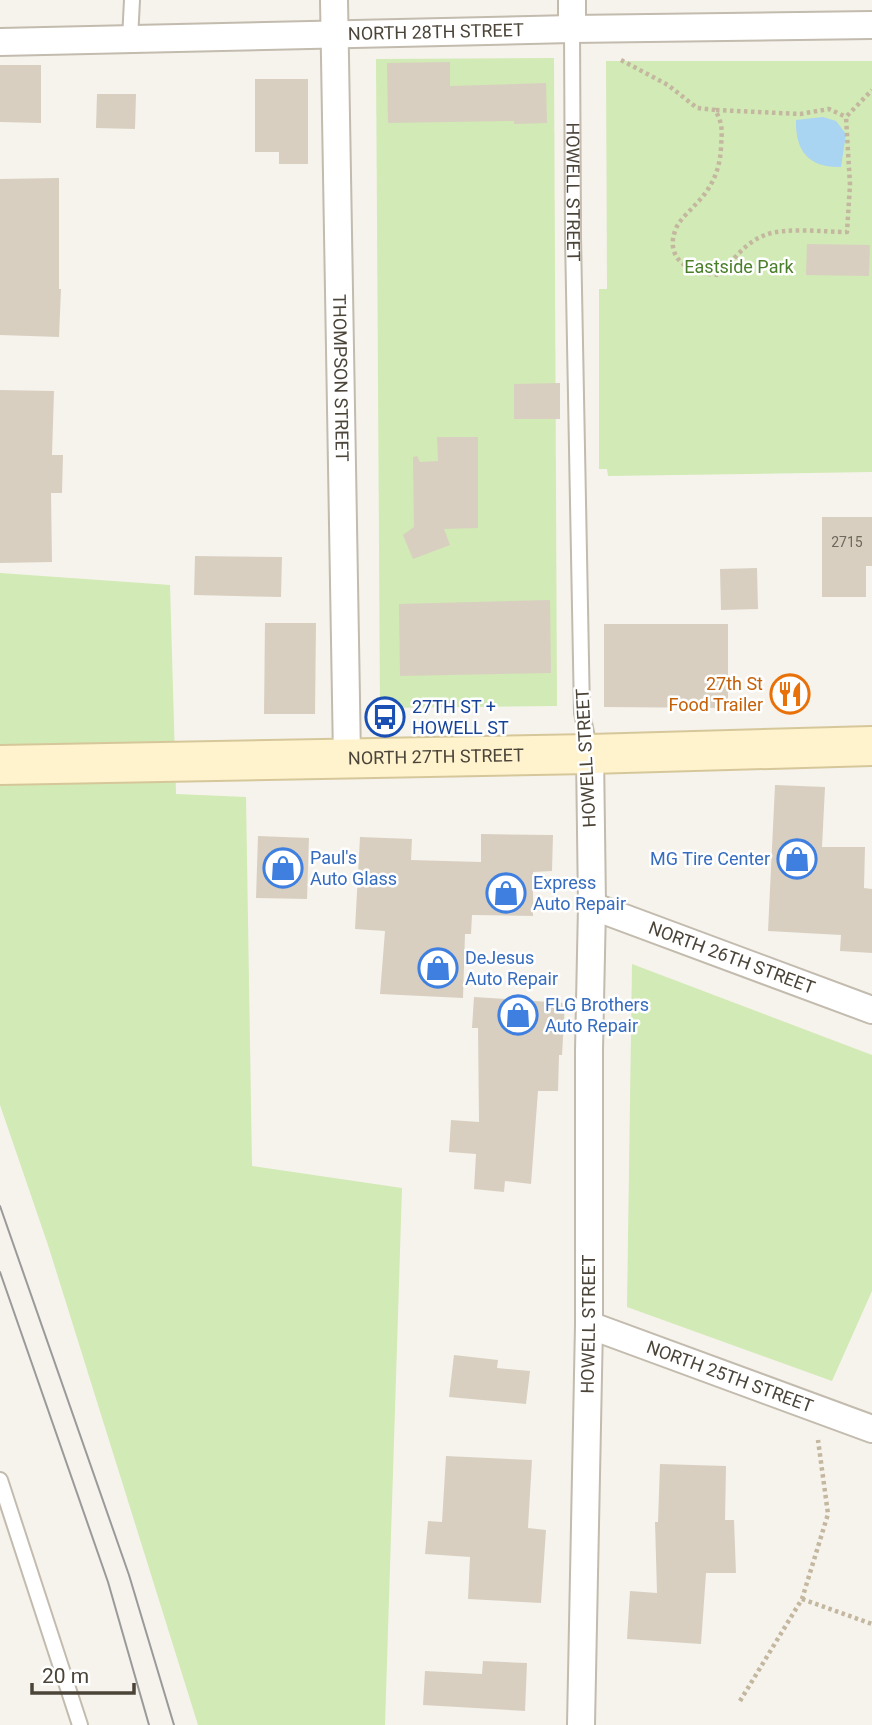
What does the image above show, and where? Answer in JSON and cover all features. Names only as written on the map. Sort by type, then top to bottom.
[{"type":"main road","name":"NORTH 27TH STREET","points":[[0,765],[872,746]]},
{"type":"street","name":"THOMPSON STREET","points":[[334,0],[347,757]]},
{"type":"street","name":"HOWELL STREET","points":[[572,0],[572,29]]},
{"type":"street","name":"NORTH 28TH STREET","points":[[0,42],[872,25]]},
{"type":"street","name":"HOWELL STREET","points":[[581,1725],[589,1325],[592,906],[590,754]]},
{"type":"street","name":"NORTH 26TH STREET","points":[[592,906],[872,1010]]},
{"type":"street","name":"NORTH 25TH STREET","points":[[589,1325],[872,1429]]},
{"type":"lane","points":[[130,39],[132,0]]},
{"type":"lane","name":"HOWELL STREET","points":[[572,29],[573,251],[582,713],[590,754]]},
{"type":"lane","points":[[0,1480],[80,1725]]},
{"type":"path","points":[[614,54],[621,61],[668,85],[697,108],[800,114],[829,110],[846,117]]},
{"type":"path","points":[[715,110],[721,120],[718,172],[709,189],[675,229],[673,244],[675,255],[688,269],[708,275],[721,275],[734,258],[763,235],[778,231],[847,232],[850,185],[846,117],[872,90]]},
{"type":"path","points":[[740,1701],[802,1599],[828,1514],[814,1407]]},
{"type":"path","points":[[802,1599],[872,1624]]},
{"type":"green space","points":[[554,58],[557,706],[380,708],[376,59]]},
{"type":"green space","name":"Eastside Park","points":[[606,61],[872,61],[872,472],[608,476],[607,469],[599,469],[599,289],[607,289]]},
{"type":"green space","points":[[0,573],[170,585],[176,794],[246,797],[252,1166],[402,1188],[385,1725],[198,1725],[48,1245],[0,1105]]},
{"type":"green space","points":[[632,964],[872,1055],[872,1291],[832,1381],[627,1307]]},
{"type":"water","points":[[823,117],[836,121],[846,134],[841,167],[830,167],[812,161],[801,149],[798,141],[796,120]]},
{"type":"building","points":[[450,62],[450,86],[546,83],[547,123],[388,123],[387,63]]},
{"type":"building","points":[[0,65],[41,65],[41,123],[0,122]]},
{"type":"building","points":[[255,79],[308,79],[308,164],[279,164],[279,152],[255,152]]},
{"type":"building","points":[[97,94],[136,94],[135,129],[96,128]]},
{"type":"building","points":[[59,178],[59,337],[0,335],[0,179]]},
{"type":"building","points":[[807,244],[870,245],[869,276],[806,275]]},
{"type":"building","points":[[560,383],[560,419],[514,419],[514,384]]},
{"type":"building","points":[[0,390],[54,391],[52,455],[63,455],[62,493],[51,493],[52,562],[0,563]]},
{"type":"building","points":[[437,437],[478,437],[478,528],[444,529],[450,545],[413,559],[403,535],[414,527],[413,457],[417,456],[420,462],[438,461]]},
{"type":"building","points":[[822,517],[872,517],[872,566],[866,566],[866,597],[822,597]]},
{"type":"building","points":[[195,556],[282,557],[281,597],[194,595]]},
{"type":"building","points":[[757,568],[758,609],[721,610],[720,569]]},
{"type":"building","points":[[550,600],[551,673],[400,676],[399,604]]},
{"type":"building","points":[[265,623],[316,623],[315,714],[264,714]]},
{"type":"building","points":[[604,624],[728,624],[728,708],[604,707]]},
{"type":"building","name":"MG Tire Center","points":[[775,785],[825,787],[822,847],[865,847],[864,888],[872,889],[872,953],[840,951],[841,935],[768,931]]},
{"type":"building","points":[[481,834],[553,835],[552,871],[533,872],[533,916],[472,915],[471,934],[465,934],[463,998],[380,994],[385,931],[355,929],[360,837],[412,839],[411,860],[481,862]]},
{"type":"building","name":"Paul's Auto Glass","points":[[258,836],[309,838],[307,899],[256,898]]},
{"type":"building","points":[[474,997],[565,1003],[558,1091],[538,1091],[531,1184],[505,1181],[504,1192],[474,1189],[476,1154],[449,1152],[451,1120],[479,1122],[478,1028],[472,1028]]},
{"type":"building","points":[[454,1355],[498,1360],[497,1368],[530,1371],[526,1404],[449,1397]]},
{"type":"building","points":[[446,1456],[532,1460],[528,1528],[546,1530],[541,1603],[468,1599],[470,1557],[425,1554],[428,1521],[442,1522]]},
{"type":"building","points":[[660,1464],[726,1466],[725,1520],[734,1520],[736,1573],[706,1573],[701,1644],[627,1639],[630,1591],[657,1593],[655,1522],[658,1522]]},
{"type":"building","points":[[483,1661],[527,1663],[525,1711],[423,1705],[425,1671],[482,1674]]},
{"type":"tram line","points":[[0,1206],[129,1575],[174,1725]]},
{"type":"tram line","points":[[0,1272],[108,1582],[149,1725]]},
{"type":"place","name":"27th St Food Trailer","points":[[790,694]]},
{"type":"place","name":"27TH ST + HOWELL ST","points":[[385,717]]},
{"type":"place","name":"MG Tire Center","points":[[797,859]]},
{"type":"place","name":"Paul's Auto Glass","points":[[283,868]]},
{"type":"place","name":"Express Auto Repair","points":[[506,893]]},
{"type":"place","name":"DeJesus Auto Repair","points":[[438,968]]},
{"type":"place","name":"FLG Brothers Auto Repair","points":[[518,1015]]}]
